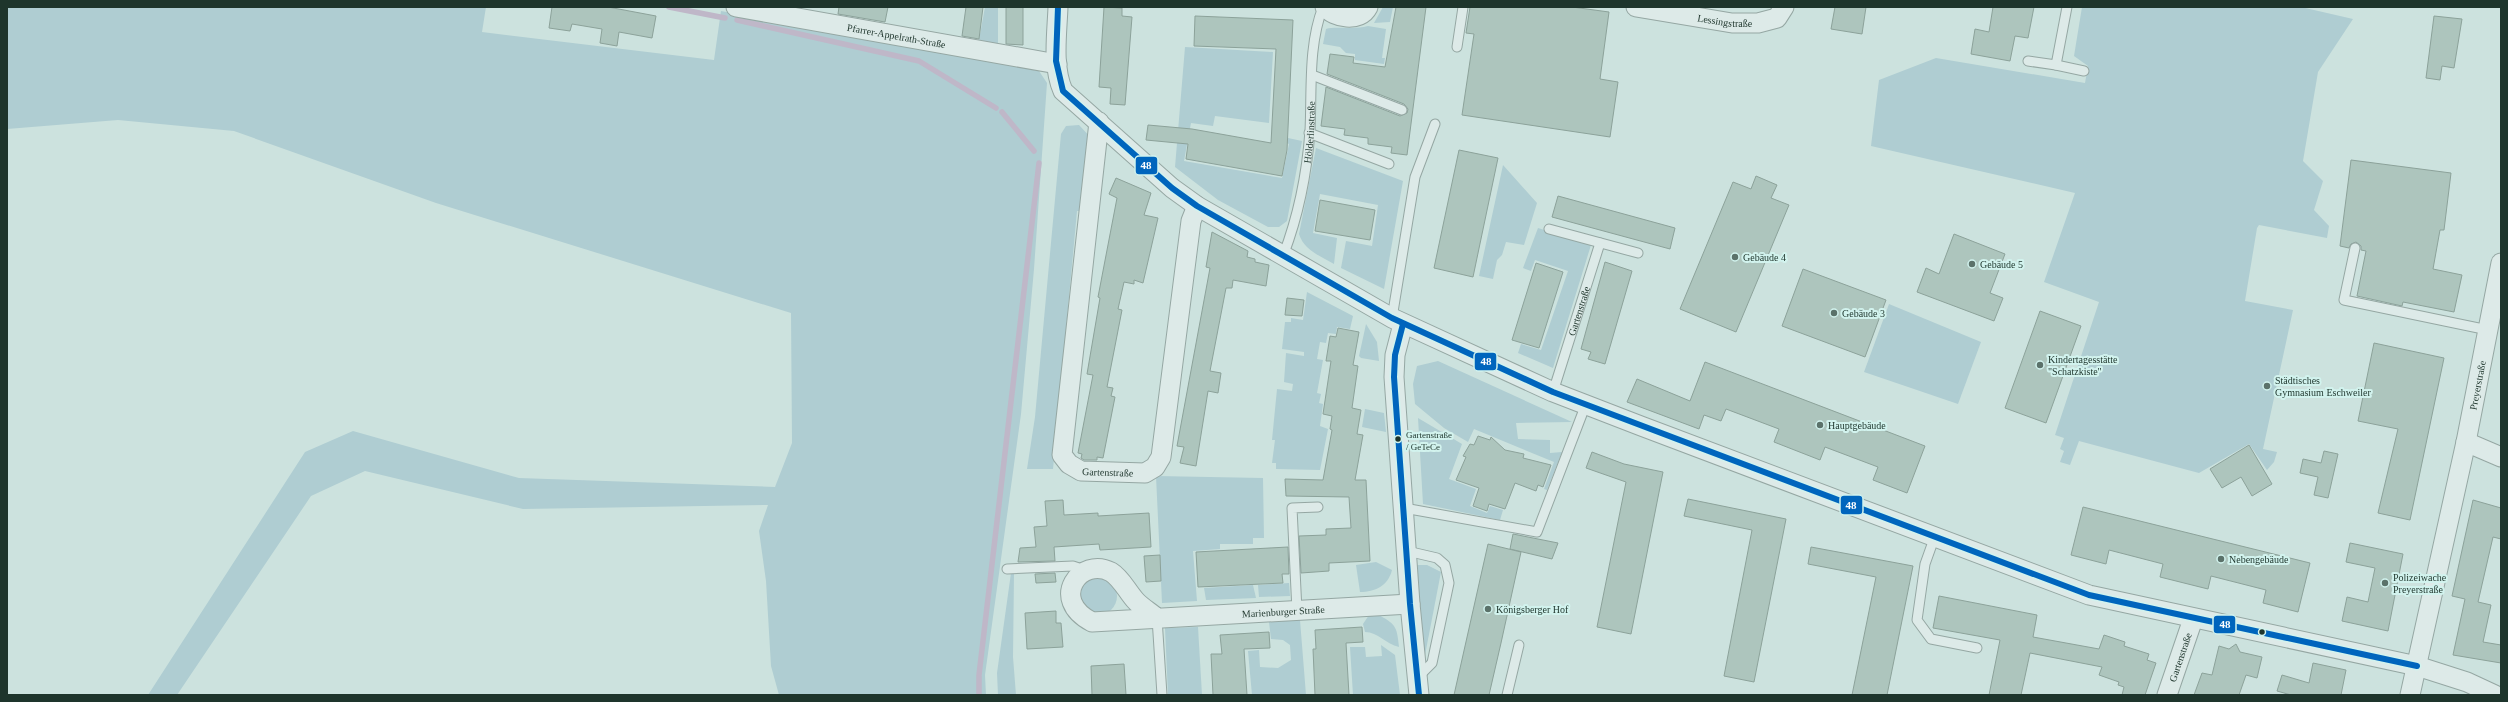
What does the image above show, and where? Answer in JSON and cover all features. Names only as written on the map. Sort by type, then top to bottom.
[{"type":"street","name":"Pfarrer-Appelrath-Straße","points":[[736,7],[801,13],[1057,64]]},
{"type":"street","points":[[1057,64],[1058,7]]},
{"type":"street","name":"Hölderlinstraße","points":[[1324,7],[1337,16],[1345,17],[1357,16],[1368,7]]},
{"type":"street","name":"Lessingstraße","points":[[1636,7],[1745,24],[1777,18],[1784,7]]},
{"type":"street","name":"Gartenstraße","points":[[1057,64],[1058,79],[1063,91],[1172,188],[1197,206],[1398,321],[1555,385],[1586,404],[2089,595],[2193,619],[2417,666],[2467,682],[2495,695]]},
{"type":"street","name":"Gartenstraße","points":[[1099,122],[1062,455],[1069,464],[1081,471],[1145,473],[1155,467],[1161,457],[1190,221],[1197,206]]},
{"type":"street","name":"Preyerstraße","points":[[2410,695],[2466,442],[2501,263]]},
{"type":"street","points":[[1398,321],[1394,377],[1410,604],[1418,687]]},
{"type":"street","points":[[2466,442],[2501,457]]},
{"type":"street","points":[[1086,570],[1099,569],[1110,572],[1120,580],[1136,601],[1157,618]]},
{"type":"street","name":"Marienburger Straße","points":[[1086,570],[1073,582],[1069,594],[1072,606],[1080,616],[1092,622],[1410,604]]},
{"type":"street","name":"Gartenstraße","points":[[2167,695],[2193,619]]},
{"type":"lane","name":"Hölderlinstraße","points":[[1283,256],[1293,231],[1310,133],[1314,44],[1324,7]]},
{"type":"lane","points":[[1457,47],[1463,7]]},
{"type":"lane","points":[[2056,65],[2067,7]]},
{"type":"lane","points":[[2028,61],[2084,71]]},
{"type":"lane","points":[[1312,75],[1402,110]]},
{"type":"lane","points":[[1398,321],[1415,177],[1435,124]]},
{"type":"lane","points":[[1310,133],[1389,164]]},
{"type":"lane","points":[[1548,229],[1638,253]]},
{"type":"lane","name":"Gartenstraße","points":[[1555,385],[1600,243]]},
{"type":"lane","points":[[2355,248],[2344,300],[2488,330]]},
{"type":"lane","points":[[1404,508],[1537,532],[1586,404]]},
{"type":"lane","points":[[1297,611],[1292,508],[1318,507]]},
{"type":"lane","points":[[1935,536],[1925,564],[1917,620],[1931,639],[1977,648]]},
{"type":"lane","points":[[1407,550],[1437,558],[1445,565],[1450,583],[1432,663],[1418,687]]},
{"type":"lane","points":[[1008,569],[1073,566],[1086,570]]},
{"type":"lane","points":[[1157,618],[1162,695]]},
{"type":"lane","points":[[1507,695],[1519,645]]},
{"type":"shaded area","points":[[7,7],[486,7],[482,32],[714,60],[721,11],[1039,71],[1047,83],[1034,269],[1021,414],[985,675],[986,695],[779,695],[771,666],[766,581],[759,531],[768,505],[523,509],[365,471],[311,496],[177,695],[148,695],[305,452],[353,431],[519,478],[775,487],[792,443],[791,313],[436,203],[234,131],[118,120],[7,129]]},
{"type":"shaded area","points":[[985,7],[998,7],[998,44],[979,40]]},
{"type":"shaded area","points":[[1383,7],[1393,7],[1390,22],[1374,23]]},
{"type":"shaded area","points":[[2082,7],[2301,7],[2353,19],[2318,72],[2303,161],[2323,181],[2314,210],[2329,226],[2327,238],[2259,225],[2257,228],[2245,301],[2293,310],[2263,449],[2277,452],[2274,462],[2267,470],[2249,444],[2199,473],[2079,441],[2070,465],[2060,462],[2064,451],[2060,449],[2064,438],[2055,435],[2099,302],[2044,282],[2075,193],[1871,146],[1879,80],[1936,58],[2085,83],[2088,66],[2074,56]]},
{"type":"shaded area","points":[[1368,26],[1386,29],[1382,58],[1385,58],[1384,64],[1355,60],[1355,54],[1346,53],[1340,47],[1323,44],[1326,29],[1357,28]]},
{"type":"shaded area","points":[[1185,47],[1273,52],[1269,123],[1215,116],[1213,126],[1191,123],[1184,161],[1282,178],[1289,144],[1287,143],[1288,138],[1302,141],[1287,221],[1279,227],[1268,227],[1218,200],[1175,167]]},
{"type":"shaded area","points":[[1079,125],[1092,139],[1084,211],[1077,211],[1053,469],[1027,469],[1035,417],[1061,134],[1066,126]]},
{"type":"shaded area","points":[[1316,148],[1403,181],[1384,289],[1341,268],[1346,241],[1372,246],[1378,205],[1320,194],[1313,233],[1337,238],[1334,264],[1313,252],[1301,240],[1299,234]]},
{"type":"shaded area","points":[[1503,165],[1537,203],[1524,245],[1506,242],[1502,255],[1497,260],[1493,279],[1479,276]]},
{"type":"shaded area","points":[[1538,228],[1591,245],[1553,368],[1518,353],[1521,344],[1541,350],[1568,271],[1535,260],[1531,271],[1523,268]]},
{"type":"shaded area","points":[[1307,292],[1353,316],[1350,329],[1337,327],[1336,334],[1328,333],[1326,343],[1320,342],[1317,359],[1323,360],[1317,393],[1321,394],[1319,403],[1323,404],[1320,426],[1328,429],[1320,470],[1276,469],[1276,463],[1272,463],[1275,440],[1272,440],[1277,389],[1292,391],[1293,384],[1284,382],[1286,353],[1304,356],[1304,352],[1282,349],[1285,322],[1291,322],[1291,318],[1303,320]]},
{"type":"shaded area","points":[[1889,304],[1981,342],[1958,404],[1864,372]]},
{"type":"shaded area","points":[[1366,324],[1377,342],[1379,361],[1361,358],[1359,356]]},
{"type":"shaded area","points":[[1438,361],[1572,422],[1516,423],[1518,439],[1550,440],[1550,453],[1562,452],[1547,490],[1544,489],[1554,462],[1474,429],[1468,442],[1444,428],[1415,404],[1413,384],[1417,366]]},
{"type":"shaded area","points":[[1365,409],[1384,413],[1386,432],[1362,427]]},
{"type":"shaded area","points":[[1418,418],[1462,444],[1449,479],[1476,489],[1470,506],[1487,513],[1490,506],[1503,510],[1500,520],[1423,504]]},
{"type":"shaded area","points":[[1156,476],[1263,478],[1264,538],[1253,538],[1253,544],[1220,544],[1220,549],[1193,551],[1197,601],[1162,603]]},
{"type":"shaded area","points":[[1376,562],[1392,570],[1390,576],[1380,587],[1371,591],[1360,592],[1356,565]]},
{"type":"shaded area","points":[[1417,565],[1427,565],[1441,572],[1425,655],[1422,654]]},
{"type":"shaded area","points":[[1011,573],[1014,574],[1013,657],[1016,695],[998,695],[997,673]]},
{"type":"shaded area","points":[[1094,577],[1102,577],[1114,586],[1117,596],[1114,606],[1108,612],[1102,615],[1094,615],[1082,606],[1079,600],[1079,592],[1088,580]]},
{"type":"shaded area","points":[[1289,583],[1290,596],[1259,597],[1258,585]]},
{"type":"shaded area","points":[[1253,585],[1256,598],[1206,600],[1204,588]]},
{"type":"shaded area","points":[[1377,614],[1388,620],[1394,626],[1399,647],[1374,634],[1365,632],[1363,624],[1369,615]]},
{"type":"shaded area","points":[[1300,620],[1306,695],[1252,695],[1248,651],[1259,650],[1260,667],[1278,668],[1291,660],[1290,645],[1283,640],[1271,639],[1269,622]]},
{"type":"shaded area","points":[[1198,627],[1202,695],[1168,695],[1165,628]]},
{"type":"shaded area","points":[[1381,645],[1395,655],[1400,695],[1353,695],[1350,647],[1365,647],[1366,657],[1382,656]]},
{"type":"building","points":[[552,7],[608,7],[656,16],[652,38],[619,32],[617,46],[600,43],[602,29],[572,24],[570,31],[549,28]]},
{"type":"building","points":[[839,7],[888,7],[885,22],[838,14]]},
{"type":"building","points":[[966,7],[983,7],[979,39],[962,36]]},
{"type":"building","points":[[1006,7],[1023,7],[1023,45],[1006,44]]},
{"type":"building","points":[[1104,7],[1122,8],[1122,16],[1132,17],[1125,105],[1110,104],[1111,88],[1099,87]]},
{"type":"building","points":[[1396,7],[1426,7],[1407,155],[1391,153],[1392,147],[1368,144],[1368,138],[1344,135],[1345,129],[1321,126],[1326,87],[1400,116],[1407,113],[1408,109],[1404,104],[1327,74],[1330,54],[1354,57],[1353,63],[1385,67]]},
{"type":"building","points":[[1470,7],[1572,7],[1609,12],[1600,79],[1618,82],[1610,137],[1462,115],[1474,34],[1466,33]]},
{"type":"building","points":[[1835,7],[1866,7],[1862,34],[1831,29]]},
{"type":"building","points":[[1993,7],[2034,7],[2028,38],[2015,36],[2010,61],[1971,54],[1975,29],[1989,32]]},
{"type":"building","points":[[1195,16],[1293,20],[1287,150],[1282,176],[1186,159],[1188,144],[1146,140],[1148,125],[1192,129],[1271,143],[1276,49],[1194,46]]},
{"type":"building","points":[[2434,16],[2462,19],[2454,68],[2442,66],[2440,80],[2426,78]]},
{"type":"building","points":[[1459,150],[1498,158],[1473,277],[1434,268]]},
{"type":"building","points":[[2351,160],[2451,173],[2444,230],[2440,230],[2433,269],[2462,275],[2454,312],[2403,302],[2402,306],[2357,296],[2366,251],[2361,250],[2361,246],[2356,242],[2351,244],[2349,248],[2340,246]]},
{"type":"building","name":"Gebäude 4","points":[[1756,176],[1777,185],[1771,198],[1789,205],[1736,332],[1680,309],[1733,182],[1751,189]]},
{"type":"building","points":[[1116,178],[1151,193],[1144,215],[1158,218],[1143,283],[1134,280],[1134,284],[1124,282],[1118,309],[1122,310],[1107,387],[1113,388],[1111,396],[1115,397],[1103,458],[1097,457],[1097,460],[1084,460],[1081,458],[1082,454],[1078,453],[1093,375],[1087,374],[1100,298],[1098,297],[1117,198],[1109,194]]},
{"type":"building","points":[[1558,196],[1675,228],[1670,249],[1552,217]]},
{"type":"building","points":[[1320,200],[1375,210],[1370,240],[1315,231]]},
{"type":"building","points":[[1212,232],[1248,251],[1247,257],[1255,259],[1255,262],[1269,265],[1266,286],[1233,280],[1232,288],[1226,288],[1210,371],[1221,373],[1218,393],[1208,391],[1196,466],[1180,463],[1184,447],[1177,446],[1210,268],[1206,267]]},
{"type":"building","points":[[1954,234],[2005,254],[1990,293],[2003,298],[1994,321],[1917,292],[1926,268],[1939,274]]},
{"type":"building","points":[[1605,262],[1632,271],[1605,364],[1588,359],[1591,352],[1581,349]]},
{"type":"building","points":[[1536,263],[1563,272],[1539,348],[1512,340]]},
{"type":"building","name":"Gebäude 3","points":[[1803,269],[1886,300],[1865,357],[1782,326]]},
{"type":"building","points":[[1287,298],[1304,300],[1302,316],[1285,315]]},
{"type":"building","points":[[2040,311],[2081,326],[2046,423],[2005,408]]},
{"type":"building","points":[[1338,328],[1359,332],[1353,365],[1358,366],[1352,408],[1361,410],[1357,434],[1363,435],[1355,480],[1366,480],[1370,561],[1329,563],[1329,571],[1301,573],[1299,536],[1326,535],[1326,529],[1351,528],[1349,497],[1286,496],[1285,479],[1323,480],[1332,430],[1330,429],[1332,416],[1323,414],[1331,361],[1326,361],[1330,336],[1336,337]]},
{"type":"building","points":[[2374,343],[2444,358],[2410,520],[2378,513],[2398,429],[2358,421]]},
{"type":"building","name":"Hauptgebäude","points":[[1705,362],[1925,446],[1907,493],[1873,480],[1878,467],[1825,447],[1820,460],[1774,442],[1779,429],[1726,409],[1721,421],[1704,415],[1699,429],[1627,402],[1637,379],[1690,401]]},
{"type":"building","points":[[1478,436],[1490,440],[1491,437],[1505,450],[1524,454],[1523,458],[1551,465],[1543,487],[1538,485],[1536,491],[1515,483],[1505,509],[1489,504],[1487,511],[1473,506],[1479,488],[1456,480],[1466,457],[1463,456],[1470,444],[1474,445]]},
{"type":"building","points":[[2249,445],[2272,484],[2252,496],[2241,477],[2222,488],[2210,469]]},
{"type":"building","points":[[2324,451],[2338,454],[2328,498],[2314,495],[2318,477],[2300,473],[2303,459],[2321,463]]},
{"type":"building","points":[[1592,452],[1624,464],[1663,472],[1631,634],[1597,627],[1626,482],[1586,468]]},
{"type":"building","points":[[1688,499],[1786,519],[1754,682],[1724,676],[1752,530],[1684,516]]},
{"type":"building","points":[[1063,500],[1064,515],[1098,513],[1098,516],[1149,513],[1151,547],[1100,550],[1099,544],[1054,547],[1055,561],[1018,562],[1020,548],[1036,547],[1034,527],[1047,526],[1045,501]]},
{"type":"building","points":[[2473,500],[2501,508],[2501,539],[2493,537],[2478,602],[2491,605],[2483,642],[2501,645],[2501,663],[2453,655],[2465,599],[2452,596]]},
{"type":"building","name":"Nebengebäude","points":[[2083,507],[2310,563],[2298,612],[2263,603],[2266,590],[2211,576],[2208,589],[2160,577],[2163,564],[2109,550],[2106,564],[2071,555]]},
{"type":"building","points":[[1513,534],[1558,543],[1552,559],[1510,549]]},
{"type":"building","name":"Polizeiwache Preyerstraße","points":[[2350,543],[2403,554],[2388,631],[2342,621],[2347,597],[2368,602],[2375,568],[2346,562]]},
{"type":"building","points":[[1488,544],[1521,552],[1501,643],[1489,695],[1454,695]]},
{"type":"building","points":[[1288,547],[1289,574],[1282,574],[1283,583],[1198,587],[1196,552]]},
{"type":"building","points":[[1811,547],[1913,566],[1887,695],[1852,695],[1876,577],[1808,564]]},
{"type":"building","points":[[1160,555],[1161,581],[1146,582],[1144,556]]},
{"type":"building","points":[[1055,573],[1056,582],[1036,583],[1035,574]]},
{"type":"building","points":[[1939,596],[2037,615],[2033,637],[2099,649],[2104,635],[2125,642],[2124,646],[2149,654],[2147,660],[2156,663],[2145,695],[2122,695],[2124,687],[2118,685],[2119,682],[2099,675],[2102,667],[2030,653],[2021,695],[1989,695],[2000,640],[1933,628]]},
{"type":"building","points":[[1056,611],[1056,623],[1061,623],[1063,647],[1027,649],[1025,613]]},
{"type":"building","points":[[1362,627],[1363,642],[1346,643],[1349,695],[1315,695],[1313,649],[1316,649],[1315,630]]},
{"type":"building","points":[[1269,632],[1270,648],[1244,649],[1247,695],[1213,695],[1211,654],[1222,654],[1220,635]]},
{"type":"building","points":[[2236,644],[2240,652],[2262,657],[2257,678],[2246,675],[2239,695],[2194,695],[2202,673],[2212,675],[2219,646],[2229,649]]},
{"type":"building","points":[[2313,663],[2346,670],[2341,695],[2291,695],[2277,691],[2282,675],[2309,683]]},
{"type":"building","points":[[1124,664],[1126,695],[1092,695],[1091,666]]},
{"type":"waterway","points":[[669,7],[725,18]]},
{"type":"waterway","points":[[737,20],[919,61],[996,108]]},
{"type":"waterway","points":[[1002,112],[1034,151]]},
{"type":"waterway","points":[[979,695],[979,675],[1039,163]]},
{"type":"transit line","name":"48","points":[[1058,7],[1056,61],[1063,91],[1172,188],[1197,206],[1392,318],[1553,392],[2089,595],[2417,666]]},
{"type":"transit line","name":"48","points":[[1403,324],[1395,355],[1394,377],[1410,604],[1419,695]]},
{"type":"place","name":"Gebäude 4","points":[[1735,257]]},
{"type":"place","name":"Gebäude 5","points":[[1972,264]]},
{"type":"place","name":"Gebäude 3","points":[[1834,313]]},
{"type":"place","name":"Kindertagesstätte \"Schatzkiste\"","points":[[2040,365]]},
{"type":"place","name":"Städtisches Gymnasium Eschweiler","points":[[2267,386]]},
{"type":"place","name":"Hauptgebäude","points":[[1820,425]]},
{"type":"place","name":"Gartenstraße / GeTeCe","points":[[1398,439]]},
{"type":"place","name":"Nebengebäude","points":[[2221,559]]},
{"type":"place","name":"Polizeiwache Preyerstraße","points":[[2385,583]]},
{"type":"place","name":"Königsberger Hof","points":[[1488,609]]}]
